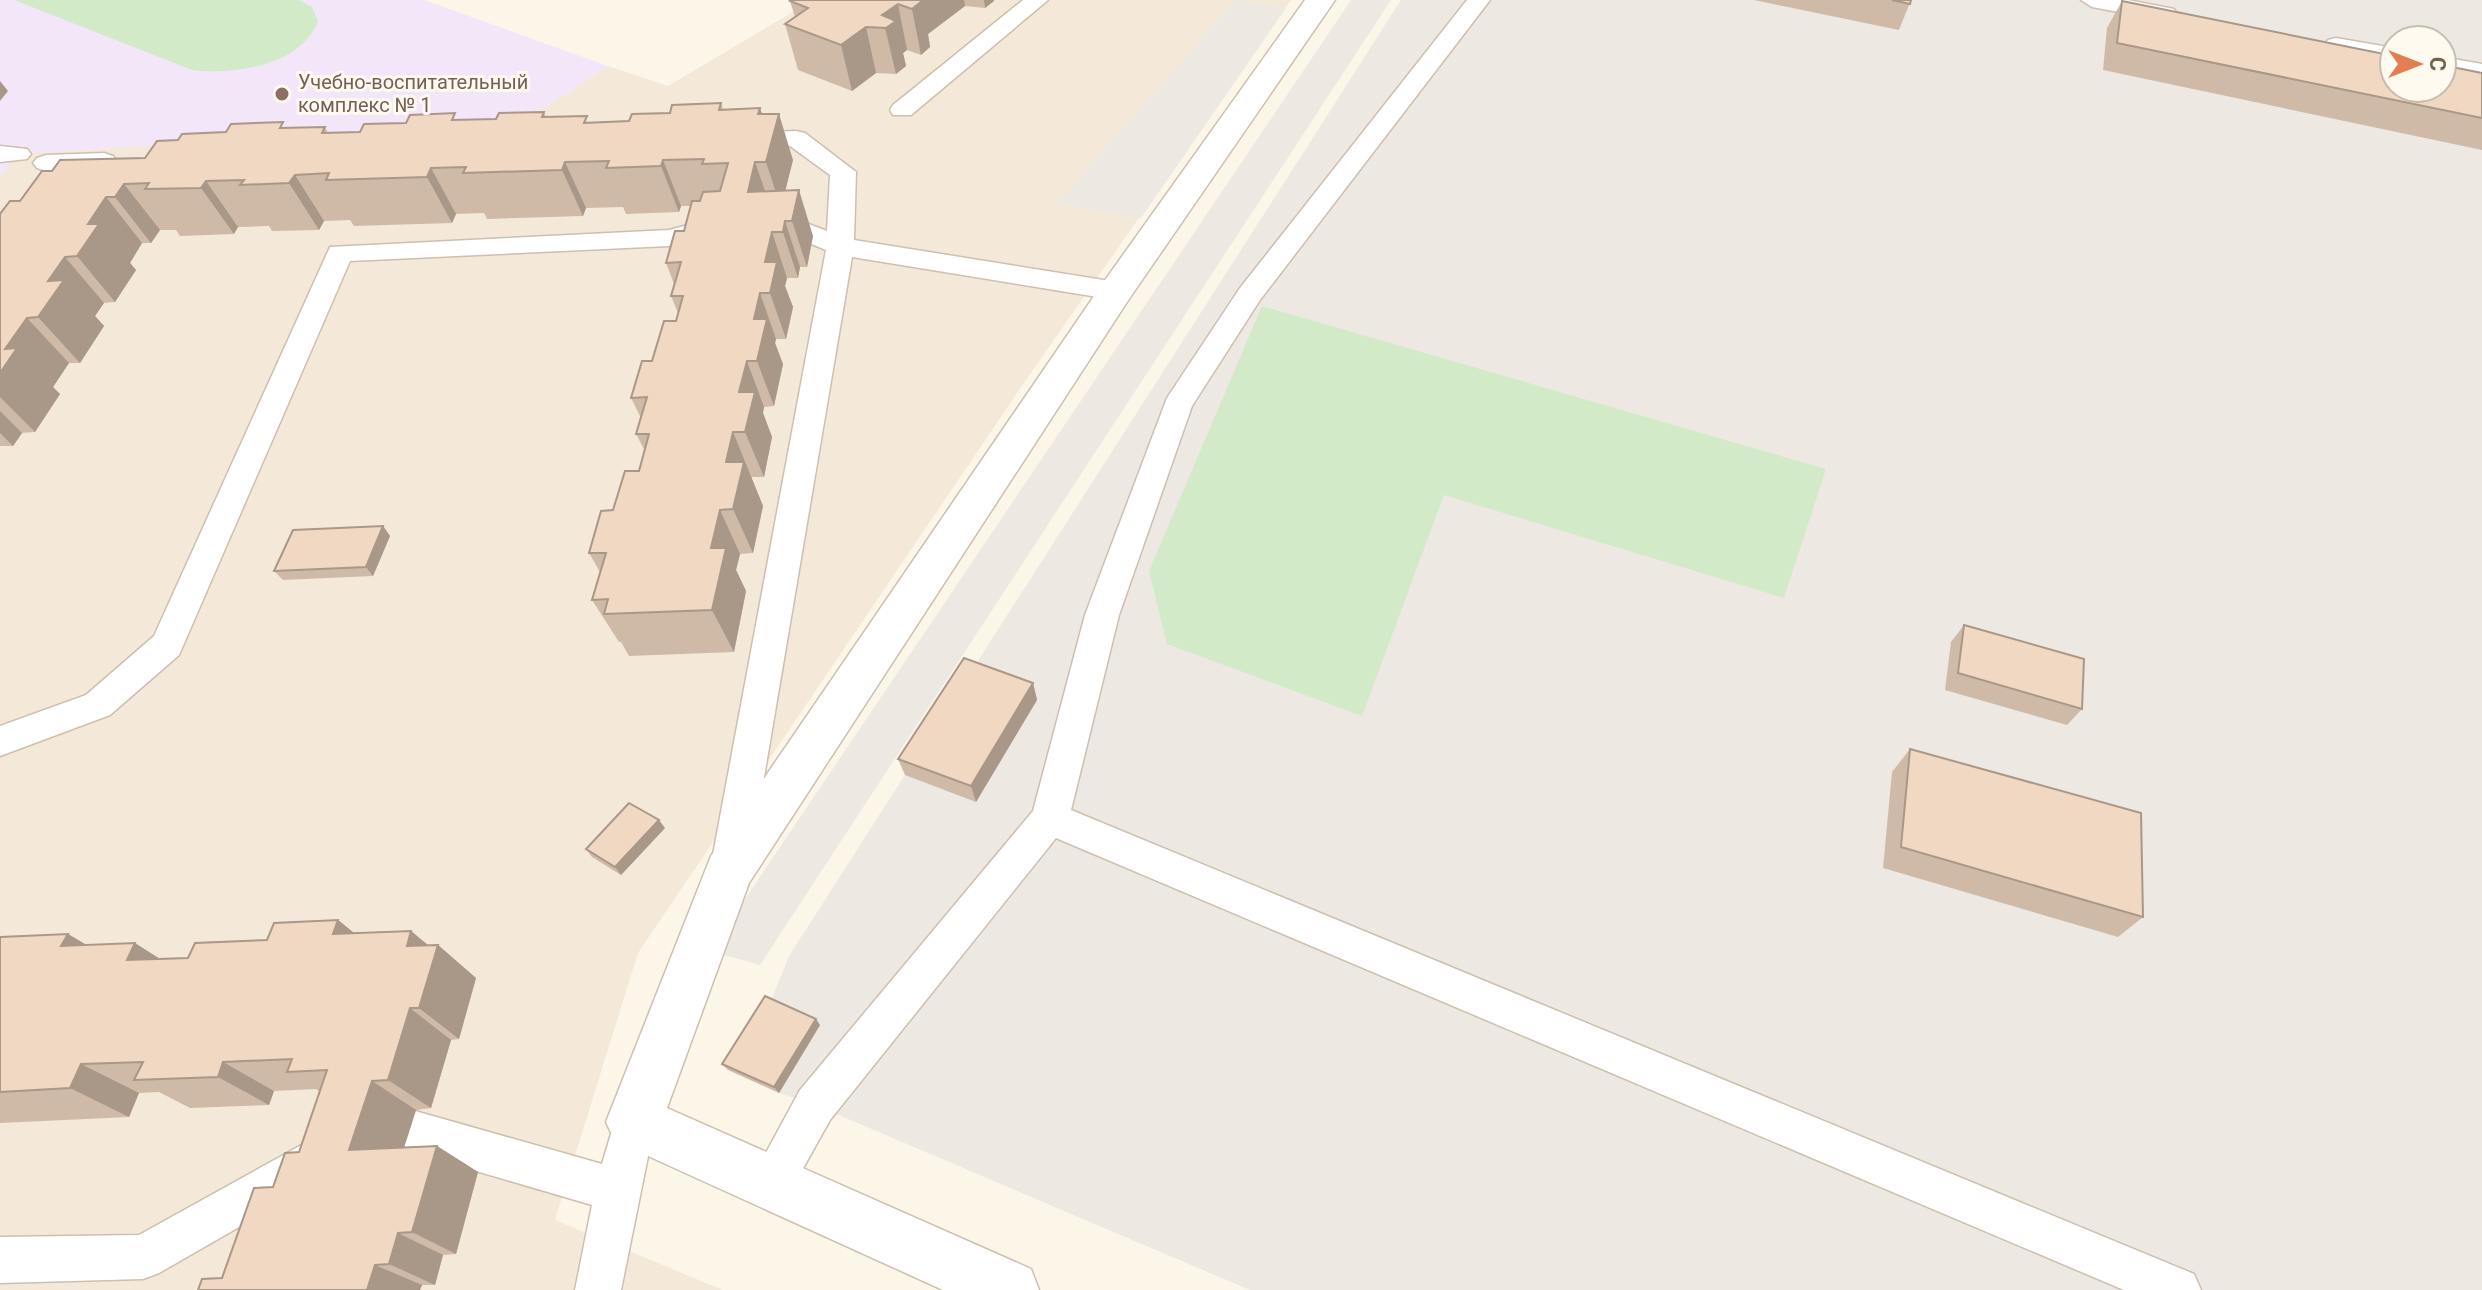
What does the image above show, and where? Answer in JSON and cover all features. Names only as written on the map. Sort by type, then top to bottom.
[{"type":"street","points":[[1010,1290],[634,1122],[728,872],[1116,291],[1320,0]]},
{"type":"lane","points":[[902,110],[1037,0]]},
{"type":"lane","points":[[771,1184],[815,1105],[1050,818],[1102,615],[1178,405],[1250,294],[1479,0]]},
{"type":"lane","points":[[2092,0],[2182,17]]},
{"type":"lane","points":[[2318,41],[2378,52]]},
{"type":"lane","points":[[2458,67],[2482,71]]},
{"type":"lane","points":[[716,141],[796,138],[843,172],[840,246],[728,872]]},
{"type":"lane","points":[[46,163],[125,160]]},
{"type":"lane","points":[[0,741],[98,705],[167,645],[340,253],[669,238],[755,217],[840,246],[1116,291]]},
{"type":"lane","points":[[1050,818],[2178,1290]]},
{"type":"lane","points":[[598,1290],[634,1122]]},
{"type":"lane","points":[[408,1130],[617,1190]]},
{"type":"lane","points":[[0,1260],[143,1257],[348,1141]]},
{"type":"shaded area","name":"Учебно-воспитательный комплекс № 1","points":[[0,0],[424,0],[608,66],[521,123],[18,154],[0,177]]},
{"type":"shaded area","points":[[813,0],[1291,0],[1028,377],[638,953],[555,1220],[723,1290],[0,1290],[0,177],[18,154],[521,123],[608,66],[668,86]]},
{"type":"shaded area","points":[[1236,0],[1286,8],[1141,218],[1057,203]]},
{"type":"shaded area","points":[[1351,0],[1391,0],[760,965],[710,951]]},
{"type":"shaded area","points":[[1401,0],[2482,0],[2482,1290],[1250,1290],[815,1105],[779,1093],[770,1003],[789,956]]},
{"type":"green space","points":[[14,0],[299,0],[312,7],[318,21],[309,36],[282,58],[246,69],[192,70]]},
{"type":"green space","points":[[1262,306],[1826,469],[1784,598],[1444,495],[1362,716],[1167,644],[1149,571]]},
{"type":"building","points":[[792,0],[922,1],[912,9],[898,4],[882,15],[896,21],[886,28],[866,27],[841,45],[785,24],[808,8]]},
{"type":"building","points":[[2122,1],[2378,53],[2378,97],[2117,43]]},
{"type":"building","points":[[2458,68],[2482,73],[2482,118],[2414,104],[2458,104]]},
{"type":"building","points":[[721,103],[719,110],[760,108],[758,114],[779,114],[766,162],[755,162],[748,192],[799,190],[792,221],[785,221],[783,232],[772,232],[765,262],[777,262],[770,293],[760,293],[754,319],[767,319],[757,361],[747,361],[739,392],[755,392],[745,432],[733,432],[726,462],[744,462],[733,509],[720,510],[711,548],[726,548],[712,610],[604,614],[608,599],[592,600],[606,553],[589,553],[601,511],[613,510],[625,471],[639,471],[649,434],[636,434],[647,397],[631,398],[642,361],[652,361],[664,321],[676,321],[683,296],[671,296],[681,262],[666,263],[675,231],[684,231],[692,201],[700,201],[703,192],[720,191],[728,163],[702,164],[704,159],[663,160],[661,166],[606,168],[609,161],[565,162],[562,170],[463,173],[466,167],[431,168],[427,177],[326,180],[329,173],[295,175],[289,183],[240,185],[244,180],[206,181],[201,188],[145,189],[149,183],[124,184],[115,197],[106,197],[88,224],[99,224],[77,256],[65,257],[48,281],[64,280],[38,317],[27,318],[5,349],[17,348],[0,373],[0,214],[10,201],[20,201],[42,171],[52,171],[60,160],[145,158],[157,141],[178,140],[182,134],[226,132],[231,124],[283,122],[280,128],[325,127],[322,133],[360,132],[364,124],[406,123],[410,115],[455,113],[452,120],[496,119],[499,113],[544,112],[542,117],[587,116],[584,123],[629,121],[632,114],[670,113],[672,105]]},
{"type":"building","points":[[383,526],[366,567],[274,571],[293,530]]},
{"type":"building","points":[[1964,625],[2084,659],[2082,709],[1958,673]]},
{"type":"building","points":[[964,658],[1033,683],[971,786],[898,759]]},
{"type":"building","points":[[1910,749],[2141,813],[2143,917],[1901,847]]},
{"type":"building","points":[[629,803],[659,820],[615,867],[586,849]]},
{"type":"building","points":[[338,920],[333,934],[411,931],[407,946],[438,945],[419,1008],[410,1008],[388,1080],[372,1081],[349,1150],[437,1146],[412,1232],[398,1233],[389,1264],[375,1265],[367,1290],[198,1290],[202,1279],[222,1278],[254,1188],[273,1187],[285,1153],[299,1152],[327,1070],[287,1072],[292,1059],[223,1062],[218,1077],[134,1080],[143,1062],[81,1064],[70,1088],[0,1092],[0,937],[68,934],[61,946],[135,943],[127,960],[188,958],[195,943],[267,940],[274,923]]},
{"type":"building","points":[[765,996],[816,1019],[774,1087],[722,1064]]},
{"type":"place","name":"Учебно-воспитательный комплекс № 1","points":[[282,94]]}]
